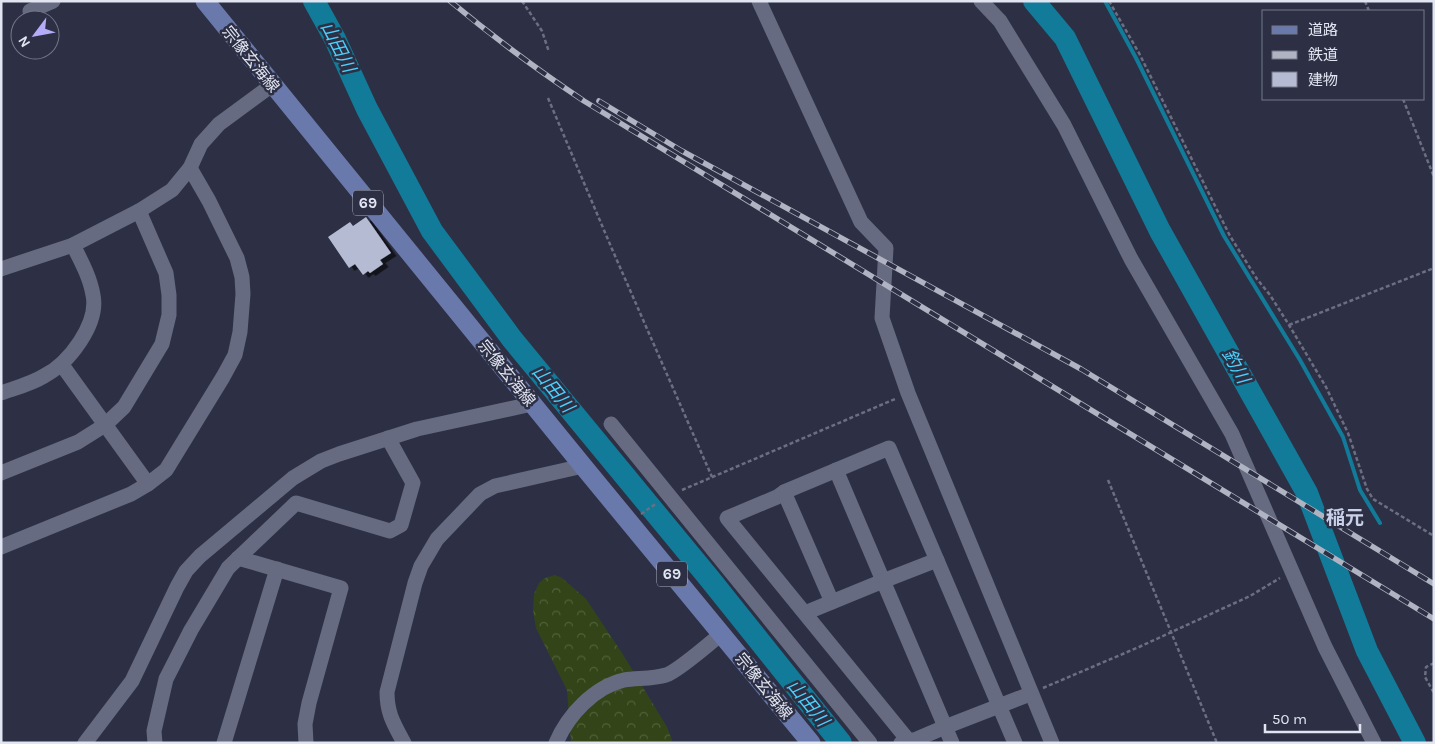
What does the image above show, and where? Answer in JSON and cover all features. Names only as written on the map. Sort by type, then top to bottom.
[{"type":"main road","name":"宗像玄海線","points":[[205,1],[582,466],[811,743]]},
{"type":"street","points":[[32,10],[53,1]]},
{"type":"street","points":[[759,1],[861,222],[886,248],[882,318],[908,393],[1030,694],[1052,743]]},
{"type":"street","points":[[981,1],[1000,21],[1064,125],[1131,259],[1232,434],[1325,647],[1374,743]]},
{"type":"street","points":[[1,269],[73,245],[139,211],[172,190],[190,168],[201,144],[219,124],[272,85]]},
{"type":"street","points":[[1,547],[132,494],[166,470],[235,355],[240,332],[244,294],[242,277],[237,258],[209,201],[190,168]]},
{"type":"street","points":[[1,473],[78,442],[105,425],[124,407],[162,344],[168,322],[169,295],[166,273],[139,211]]},
{"type":"street","points":[[2,389],[44,377],[62,365],[90,324],[94,310],[94,296],[89,279],[73,245]]},
{"type":"street","points":[[62,365],[148,484]]},
{"type":"street","points":[[85,743],[132,681],[186,571],[200,556],[293,478],[321,461],[417,429],[532,404]]},
{"type":"street","points":[[611,424],[870,743]]},
{"type":"street","points":[[155,743],[154,730],[166,679],[190,630],[228,568],[296,503],[390,531],[401,525],[413,483],[388,438]]},
{"type":"street","points":[[1015,743],[999,706],[938,560],[890,448],[784,492],[777,497],[728,518],[905,742],[917,739],[945,726],[999,706],[1030,694]]},
{"type":"street","points":[[404,743],[390,718],[387,692],[415,583],[428,552],[437,539],[480,494],[495,486],[582,466]]},
{"type":"street","points":[[836,470],[952,743]]},
{"type":"street","points":[[784,492],[832,602]]},
{"type":"street","points":[[238,558],[341,588],[309,702],[305,724],[306,743]]},
{"type":"street","points":[[805,614],[938,560]]},
{"type":"street","points":[[224,743],[276,569]]},
{"type":"street","points":[[556,743],[561,731],[574,712],[592,697],[618,682],[666,675],[721,634]]},
{"type":"path","points":[[522,1],[542,31],[549,52]]},
{"type":"path","points":[[1109,1],[1139,53],[1230,236],[1257,279],[1270,295],[1326,387],[1348,433],[1367,488],[1374,499],[1434,536]]},
{"type":"path","points":[[548,98],[712,477]]},
{"type":"path","points":[[1403,100],[1434,178]]},
{"type":"path","points":[[1289,325],[1434,268]]},
{"type":"path","points":[[630,522],[669,496],[908,393]]},
{"type":"path","points":[[1108,480],[1217,743]]},
{"type":"path","points":[[1030,694],[1250,596],[1292,570]]},
{"type":"path","points":[[1434,663],[1426,667],[1425,677],[1434,693]]},
{"type":"green space","points":[[555,575],[562,578],[586,599],[622,653],[667,727],[673,743],[571,743],[567,690],[536,628],[533,610],[534,594],[539,583],[545,578]]},
{"type":"building","points":[[366,217],[391,253],[380,260],[383,264],[370,273],[368,271],[363,275],[355,264],[349,268],[328,237],[350,222],[353,226]]},
{"type":"waterway","name":"山田川","points":[[314,1],[335,39],[367,109],[432,231],[512,339],[709,578],[841,743]]},
{"type":"waterway","name":"山田川","points":[[323,1],[335,39]]},
{"type":"waterway","name":"釣川","points":[[1034,1],[1065,38],[1160,231],[1307,493],[1367,651],[1415,743]]},
{"type":"waterway","points":[[1105,1],[1136,58],[1224,236],[1300,360],[1343,437],[1360,490],[1380,523]]},
{"type":"railway","points":[[450,1],[516,53],[584,101],[1434,619]]},
{"type":"railway","points":[[599,101],[682,151],[1081,369],[1434,584]]},
{"type":"district","name":"稲元","points":[[1345,518]]}]
